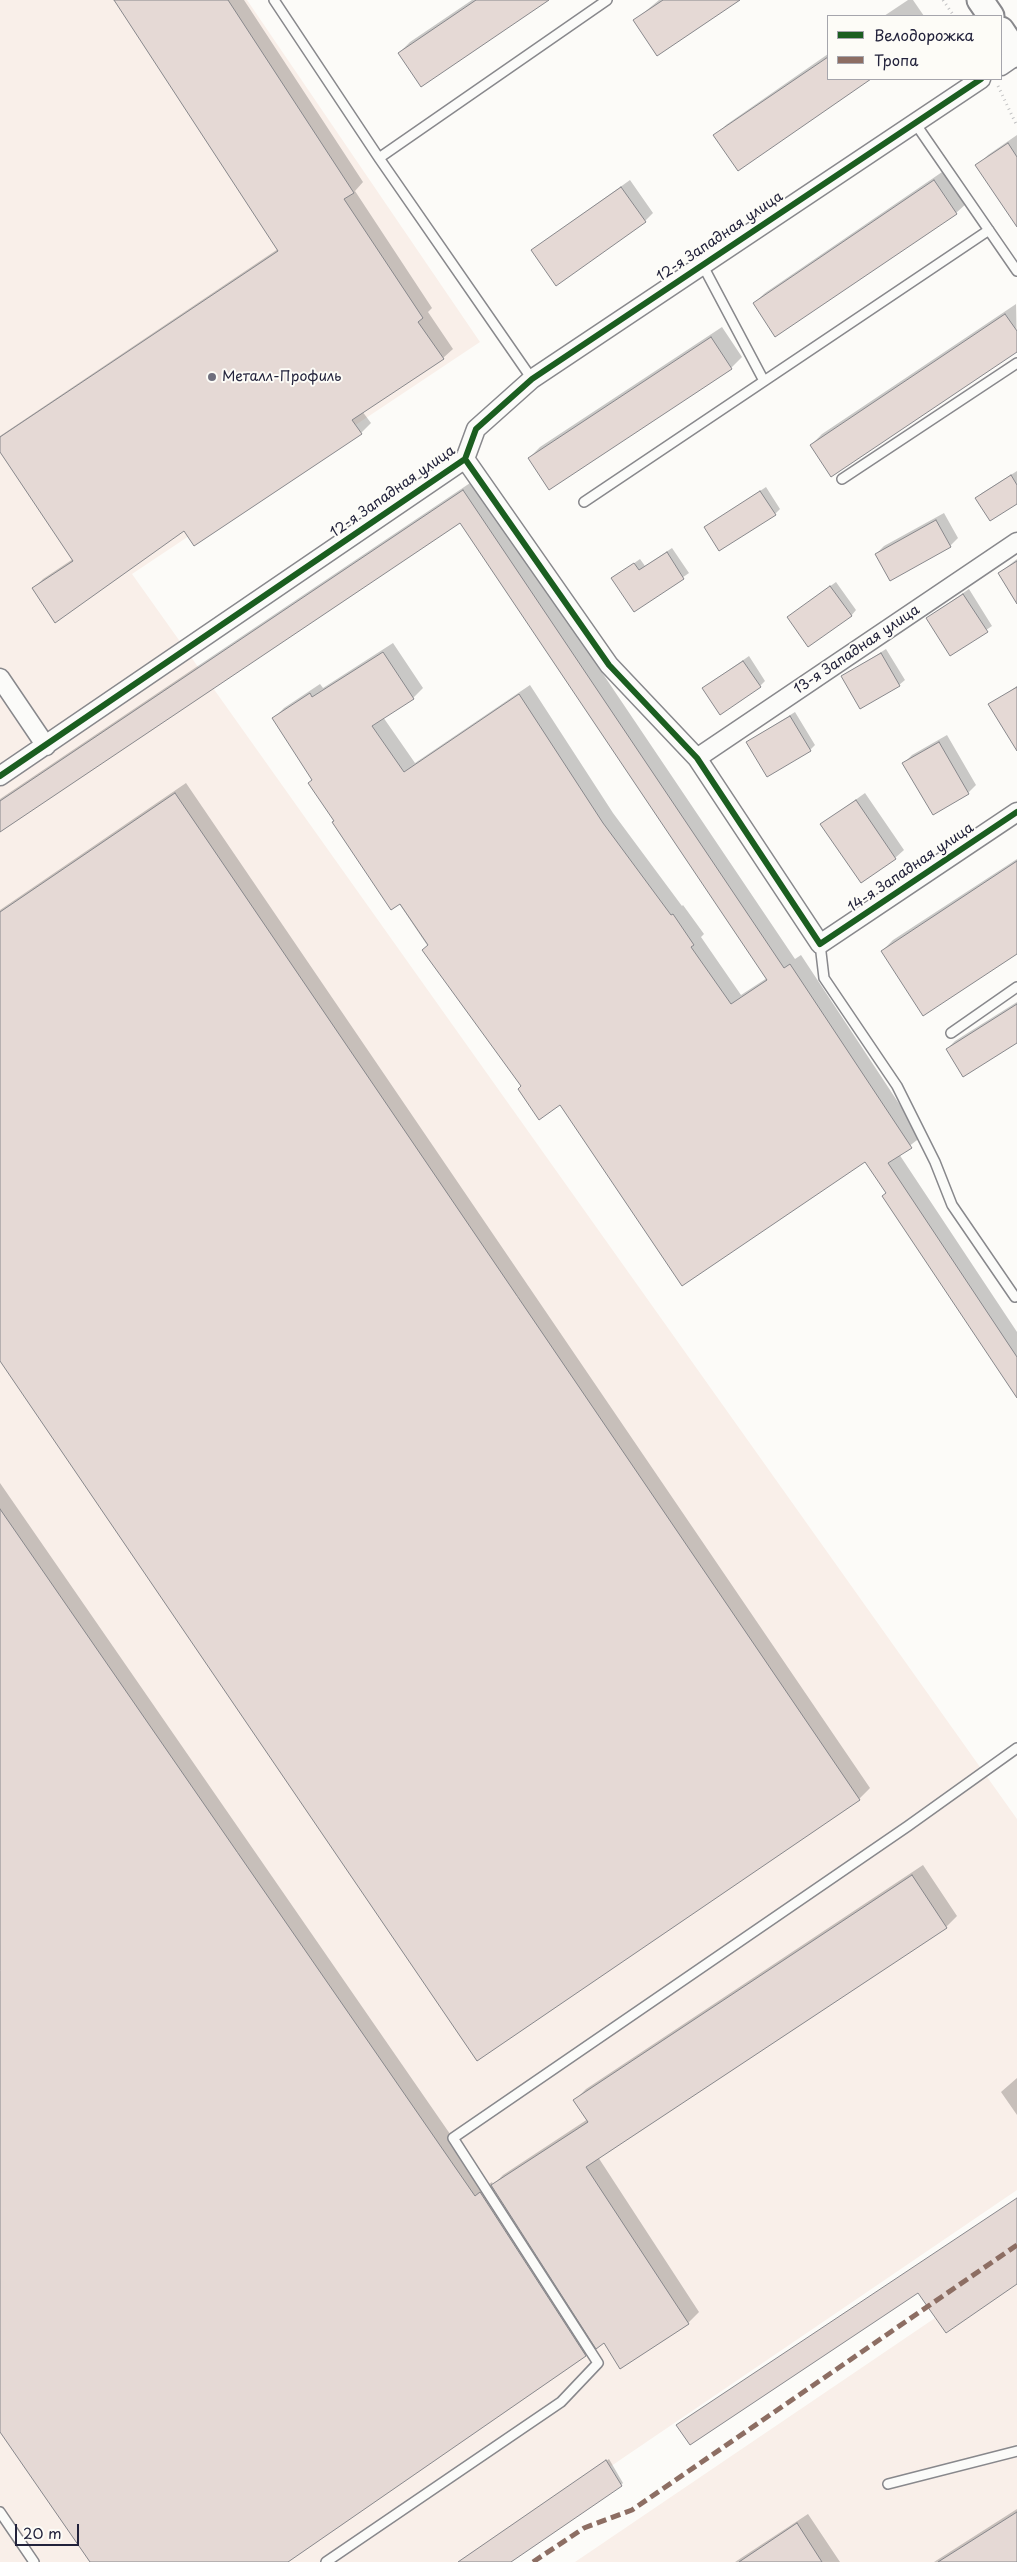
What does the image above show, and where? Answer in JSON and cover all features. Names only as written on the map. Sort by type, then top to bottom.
[{"type":"street","points":[[980,0],[990,15]]},
{"type":"street","points":[[1002,32],[1017,54],[1002,65]]},
{"type":"street","name":"12-я Западная улица","points":[[0,776],[465,459],[476,429],[532,379],[980,80]]},
{"type":"street","points":[[465,459],[609,665],[697,758],[820,944]]},
{"type":"street","name":"13-я Западная улица","points":[[697,758],[1017,542]]},
{"type":"street","points":[[0,678],[46,746]]},
{"type":"street","name":"14-я Западная улица","points":[[820,944],[1017,812]]},
{"type":"lane","points":[[274,0],[379,158],[532,379]]},
{"type":"lane","points":[[379,158],[606,0]]},
{"type":"lane","points":[[915,123],[1017,271]]},
{"type":"lane","points":[[584,502],[988,230]]},
{"type":"lane","points":[[702,264],[764,381]]},
{"type":"lane","points":[[842,479],[1017,363]]},
{"type":"lane","points":[[820,944],[824,978],[897,1086],[935,1162],[952,1205],[1016,1299]]},
{"type":"lane","points":[[951,1033],[1017,987]]},
{"type":"lane","points":[[326,2562],[561,2402],[598,2363],[453,2138],[900,1832],[1017,1748]]},
{"type":"lane","points":[[888,2484],[1017,2451]]},
{"type":"lane","points":[[0,2512],[34,2562]]},
{"type":"path","points":[[943,0],[953,15]]},
{"type":"path","points":[[995,80],[1017,126]]},
{"type":"shaded area","points":[[0,0],[247,0],[480,342],[132,574],[1017,1819],[1017,2190],[470,2562],[0,2562]]},
{"type":"shaded area","points":[[1017,2284],[1017,2562],[575,2562],[935,2318],[946,2333]]},
{"type":"building","points":[[114,0],[228,0],[354,193],[344,199],[423,318],[418,322],[444,359],[352,420],[362,434],[194,546],[184,531],[55,623],[32,588],[73,561],[0,452],[0,437],[278,251]]},
{"type":"building","points":[[476,0],[549,0],[421,87],[398,53]]},
{"type":"building","points":[[663,0],[740,0],[657,56],[633,20]]},
{"type":"building","points":[[827,58],[827,80],[870,80],[738,171],[713,135]]},
{"type":"building","points":[[1008,143],[1017,157],[1017,227],[975,165]]},
{"type":"building","points":[[934,180],[957,214],[775,337],[753,303]]},
{"type":"building","points":[[621,187],[646,222],[556,286],[531,250]]},
{"type":"building","points":[[1005,314],[1017,331],[1017,352],[831,477],[810,445]]},
{"type":"building","points":[[711,337],[732,369],[549,490],[528,458]]},
{"type":"building","points":[[1011,475],[1017,485],[1017,504],[990,521],[975,498]]},
{"type":"building","points":[[463,490],[784,968],[790,964],[912,1148],[888,1163],[1017,1357],[1017,1398],[882,1196],[886,1193],[865,1162],[682,1286],[560,1105],[539,1120],[518,1089],[521,1086],[422,950],[428,945],[400,904],[391,910],[332,822],[334,821],[308,783],[312,780],[272,718],[310,693],[312,697],[383,652],[414,699],[372,726],[404,772],[519,694],[603,823],[671,915],[673,914],[694,945],[691,947],[731,1004],[767,980],[460,523],[0,832],[0,801]]},
{"type":"building","points":[[760,491],[776,515],[719,551],[704,527]]},
{"type":"building","points":[[936,520],[951,547],[890,581],[875,554]]},
{"type":"building","points":[[667,552],[684,579],[634,612],[611,578],[634,563],[639,570]]},
{"type":"building","points":[[1017,561],[1017,604],[998,573]]},
{"type":"building","points":[[830,586],[852,616],[808,647],[787,617]]},
{"type":"building","points":[[963,594],[988,632],[950,656],[926,618]]},
{"type":"building","points":[[881,653],[900,686],[860,709],[841,676]]},
{"type":"building","points":[[743,661],[761,687],[720,715],[702,688]]},
{"type":"building","points":[[1017,687],[1017,751],[988,704]]},
{"type":"building","points":[[790,716],[811,751],[767,777],[746,742]]},
{"type":"building","points":[[939,742],[969,794],[933,815],[902,763]]},
{"type":"building","points":[[175,793],[860,1800],[477,2061],[0,1361],[0,912]]},
{"type":"building","points":[[856,800],[896,859],[861,883],[820,824]]},
{"type":"building","points":[[1017,861],[1017,954],[923,1016],[881,951]]},
{"type":"building","points":[[1017,1004],[1017,1043],[963,1077],[946,1049]]},
{"type":"building","points":[[0,1509],[475,2196],[480,2192],[586,2356],[288,2562],[90,2562],[0,2432]]},
{"type":"building","points":[[912,1875],[947,1928],[586,2167],[689,2324],[620,2369],[604,2343],[596,2349],[491,2185],[588,2122],[573,2100]]},
{"type":"building","points":[[1017,2198],[1017,2284],[946,2333],[918,2293],[690,2445],[676,2425]]},
{"type":"building","points":[[606,2460],[622,2486],[511,2562],[458,2562]]},
{"type":"building","points":[[1017,2512],[1017,2562],[938,2562]]},
{"type":"building","points":[[797,2523],[822,2562],[739,2562]]},
{"type":"marked path","points":[[533,2562],[584,2528],[632,2510],[1017,2245]]},
{"type":"cycle path","points":[[0,776],[465,459],[476,429],[532,379],[980,80]]},
{"type":"cycle path","points":[[465,459],[609,665],[697,758],[820,944],[1017,812]]},
{"type":"place","name":"Металл-Профиль","points":[[212,377]]}]
